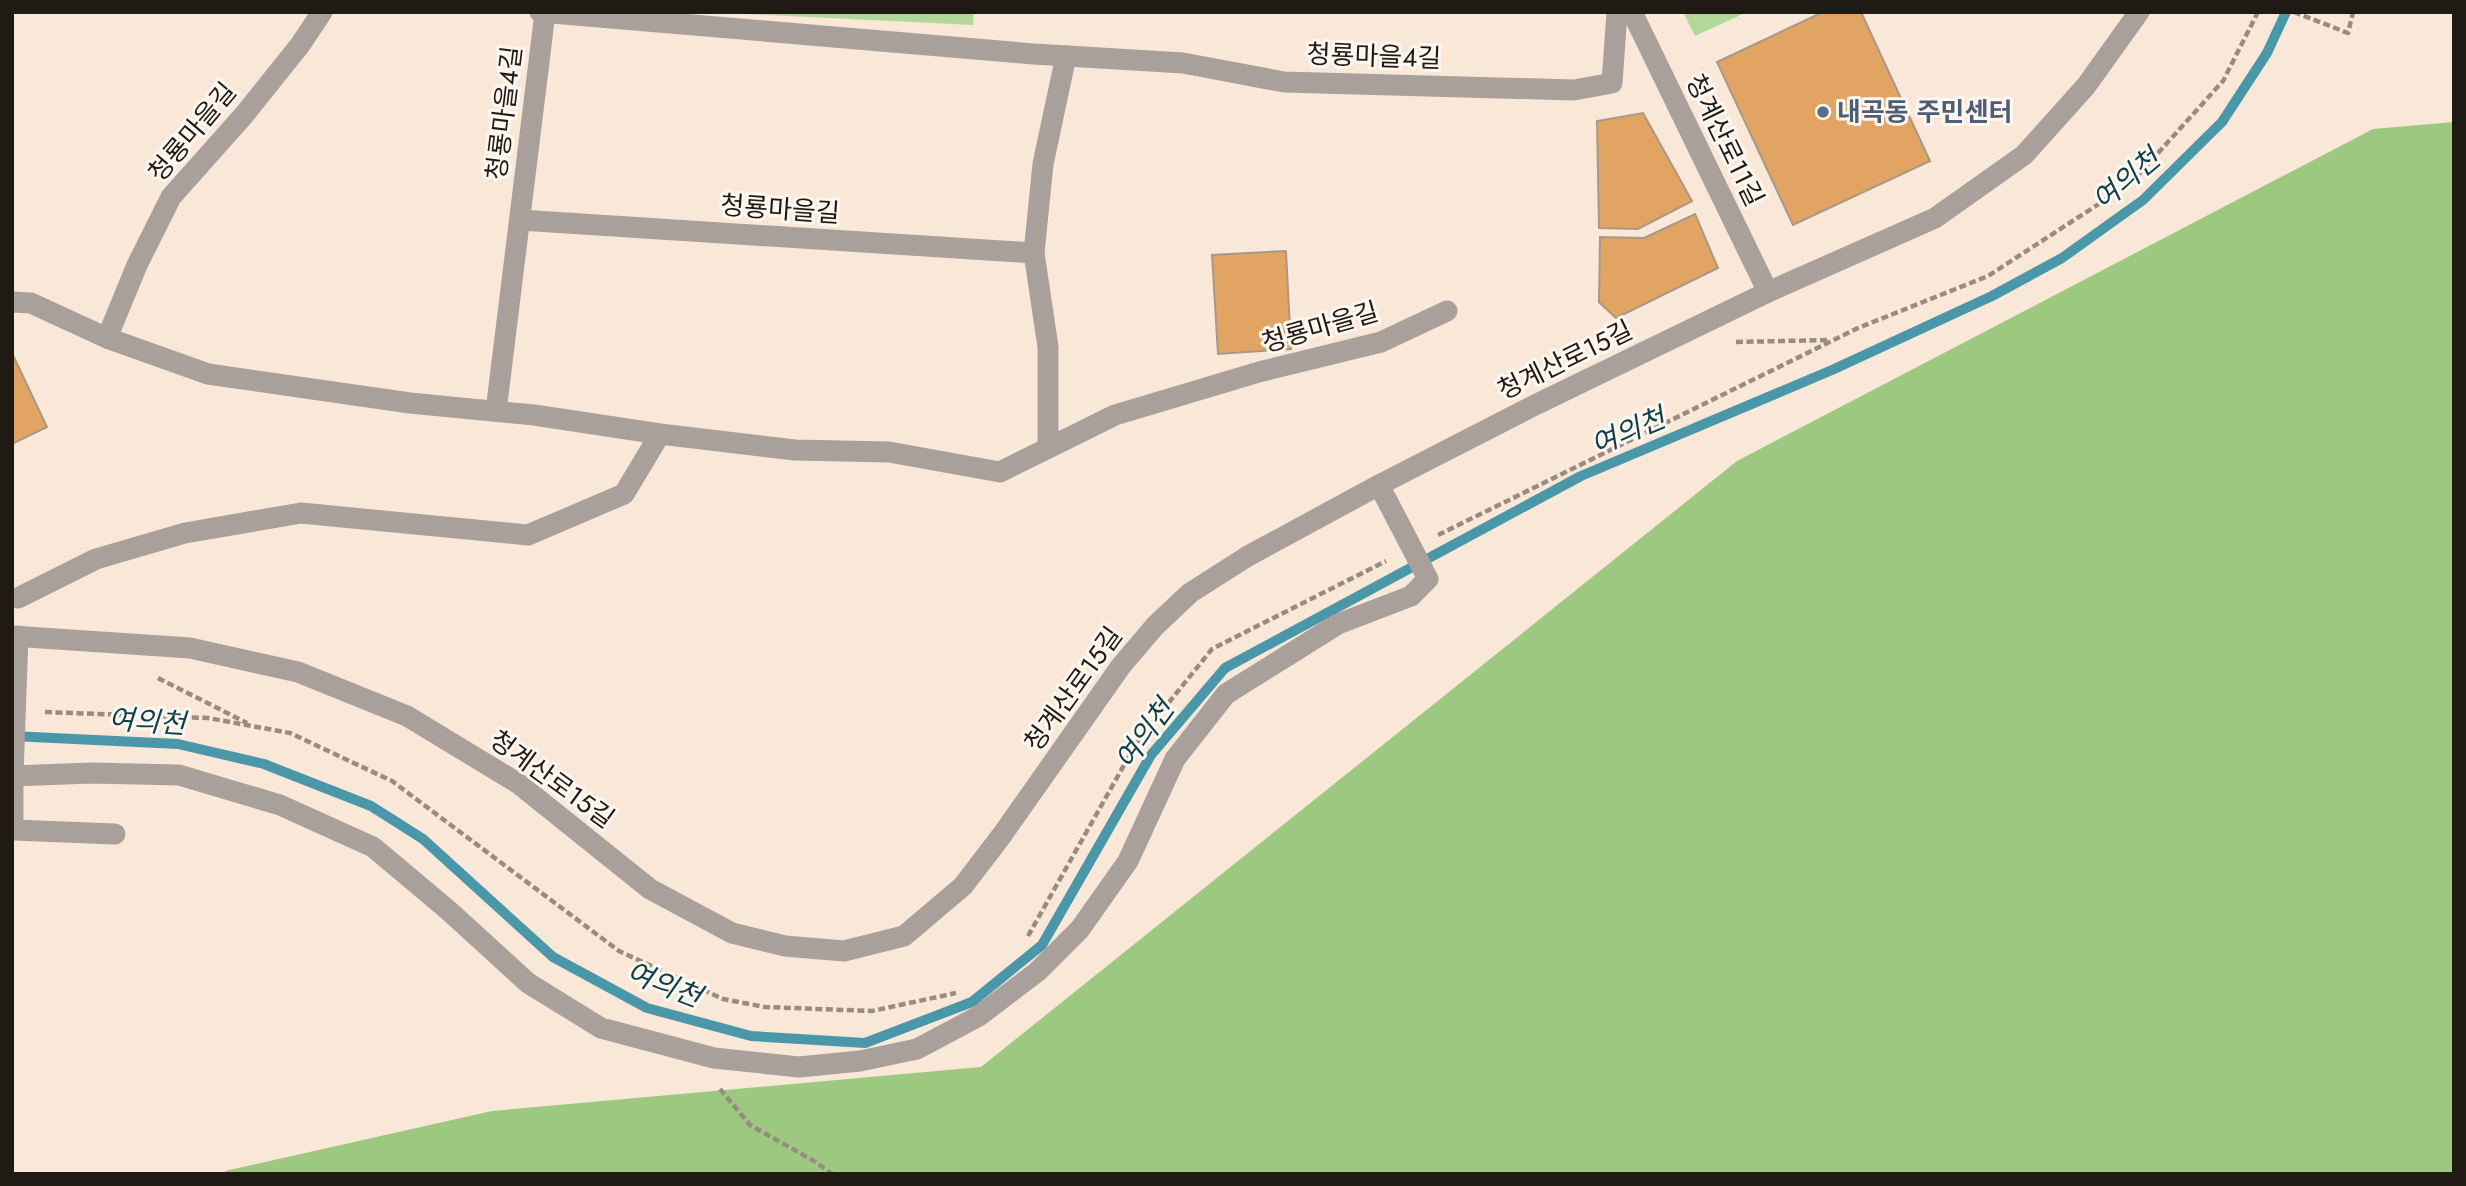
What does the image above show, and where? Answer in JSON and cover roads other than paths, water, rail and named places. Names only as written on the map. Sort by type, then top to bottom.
[{"type":"street","name":"청룡마을길","points":[[107,338],[136,265],[171,197],[244,115],[300,45],[322,12]]},
{"type":"street","name":"청룡마을4길","points":[[540,12],[1066,56],[1183,63],[1284,82],[1574,90],[1612,83],[1616,12]]},
{"type":"street","name":"청계산로11길","points":[[1632,12],[1768,292]]},
{"type":"street","name":"청계산로15길","points":[[15,636],[190,648],[298,672],[407,716],[519,784],[650,889],[732,933],[785,946],[844,951],[904,936],[963,886],[1121,666],[1190,593],[1248,556],[1535,405],[1768,292],[1935,218],[2024,155],[2086,86],[2139,12]]},
{"type":"street","name":"청룡마을4길","points":[[520,220],[545,13]]},
{"type":"street","points":[[1048,447],[1048,347],[1034,253],[1043,164],[1066,56]]},
{"type":"street","name":"청룡마을길","points":[[520,220],[1034,253]]},
{"type":"street","points":[[496,411],[520,220]]},
{"type":"street","name":"청룡마을길","points":[[12,302],[31,303],[107,338],[208,374],[411,403],[496,411],[795,450],[889,453],[1000,472],[1115,415],[1259,372],[1381,342],[1447,311]]},
{"type":"street","points":[[115,834],[13,830],[15,594],[96,559],[186,533],[301,513],[528,535],[624,494],[660,434]]},
{"type":"street","points":[[12,776],[91,773],[179,775],[280,805],[373,847],[448,909],[528,983],[601,1028],[714,1058],[799,1067],[860,1061],[918,1049],[979,1016],[1037,972],[1080,929],[1128,861],[1175,759],[1226,694],[1338,624],[1411,596],[1428,579],[1379,485]]},
{"type":"waterway","name":"여의천","points":[[12,736],[178,744],[264,764],[371,806],[423,839],[553,957],[647,1008],[751,1036],[865,1043],[972,1002],[1042,945],[1151,755],[1225,668],[1581,476],[1832,370],[1992,296],[2062,258],[2143,200],[2222,122],[2267,53],[2286,12]]},
{"type":"place","name":"내곡동 주민센터","points":[[1823,112]]}]
